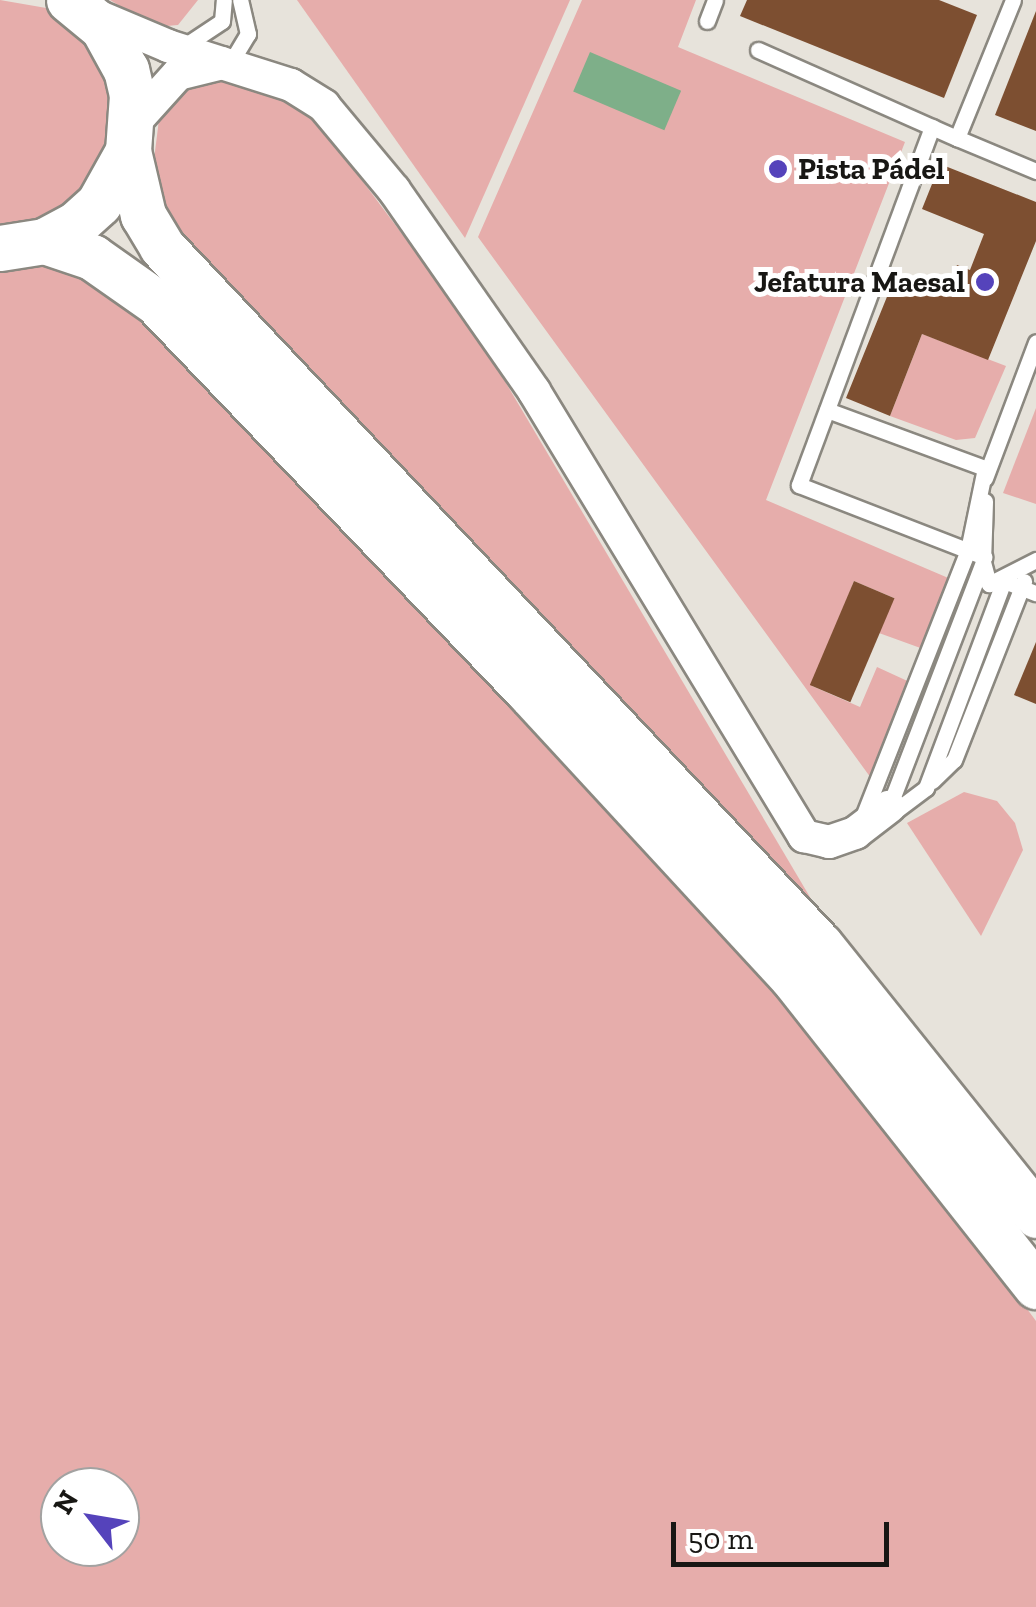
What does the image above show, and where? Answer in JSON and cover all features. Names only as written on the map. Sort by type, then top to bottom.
[{"type":"main road","points":[[75,4],[102,28],[126,70],[130,138],[143,215],[162,247],[807,932],[1036,1216]]},
{"type":"main road","points":[[0,248],[44,241],[100,203],[130,138]]},
{"type":"main road","points":[[44,241],[92,257],[156,302],[529,692],[792,977],[1036,1286]]},
{"type":"street","points":[[75,4],[168,46],[231,62],[291,85],[324,106],[353,139],[534,391],[786,813],[804,836],[829,842],[856,834],[889,807]]},
{"type":"street","points":[[130,138],[178,74],[231,62]]},
{"type":"lane","points":[[168,46],[205,38],[222,21],[224,0]]},
{"type":"lane","points":[[231,62],[248,34],[240,0]]},
{"type":"lane","points":[[706,21],[716,0]]},
{"type":"lane","points":[[958,138],[1008,1]]},
{"type":"lane","points":[[758,50],[1036,171]]},
{"type":"lane","points":[[932,127],[799,484],[984,559]]},
{"type":"lane","points":[[856,834],[968,550],[985,468],[1036,342]]},
{"type":"lane","points":[[826,410],[985,468]]},
{"type":"lane","points":[[985,468],[984,559],[989,584],[1004,581],[1032,564]]},
{"type":"lane","points":[[889,807],[984,559]]},
{"type":"lane","points":[[856,834],[905,809],[954,760],[1032,564]]},
{"type":"lane","points":[[926,788],[1004,581]]},
{"type":"lane","points":[[1004,581],[1036,594]]},
{"type":"shaded area","points":[[0,0],[52,9],[86,36],[108,77],[112,131],[102,163],[72,201],[32,223],[0,228]]},
{"type":"shaded area","points":[[110,0],[198,0],[178,25],[155,27]]},
{"type":"shaded area","points":[[297,0],[570,0],[465,238]]},
{"type":"shaded area","points":[[582,0],[696,0],[678,47],[905,142],[766,500],[953,580],[926,650],[879,633],[894,598],[854,581],[812,686],[860,707],[877,667],[914,684],[876,785],[478,237]]},
{"type":"shaded area","points":[[590,52],[681,91],[664,130],[573,92]]},
{"type":"shaded area","points":[[224,77],[294,103],[322,127],[477,334],[817,909],[170,230],[153,168],[160,111],[172,92]]},
{"type":"shaded area","points":[[39,265],[79,276],[131,309],[769,978],[891,1125],[1036,1321],[1036,1607],[0,1607],[0,270]]},
{"type":"shaded area","points":[[922,334],[1006,366],[975,438],[956,440],[890,416]]},
{"type":"shaded area","points":[[1036,408],[1036,504],[1003,493]]},
{"type":"shaded area","points":[[964,792],[997,801],[1015,823],[1023,850],[981,936],[907,823]]},
{"type":"building","points":[[747,0],[939,0],[977,15],[944,98],[740,16]]},
{"type":"building","points":[[1036,11],[1036,131],[995,115]]},
{"type":"building","name":"Jefatura Maesal","points":[[940,164],[1036,202],[1036,241],[988,360],[922,334],[890,416],[846,398],[897,272],[947,292],[957,265],[970,270],[984,234],[922,209]]},
{"type":"building","points":[[854,581],[895,598],[850,702],[810,685]]},
{"type":"building","points":[[1036,642],[1036,704],[1014,695]]},
{"type":"place","name":"Pista Pádel","points":[[778,169]]},
{"type":"place","name":"Jefatura Maesal","points":[[985,282]]}]
